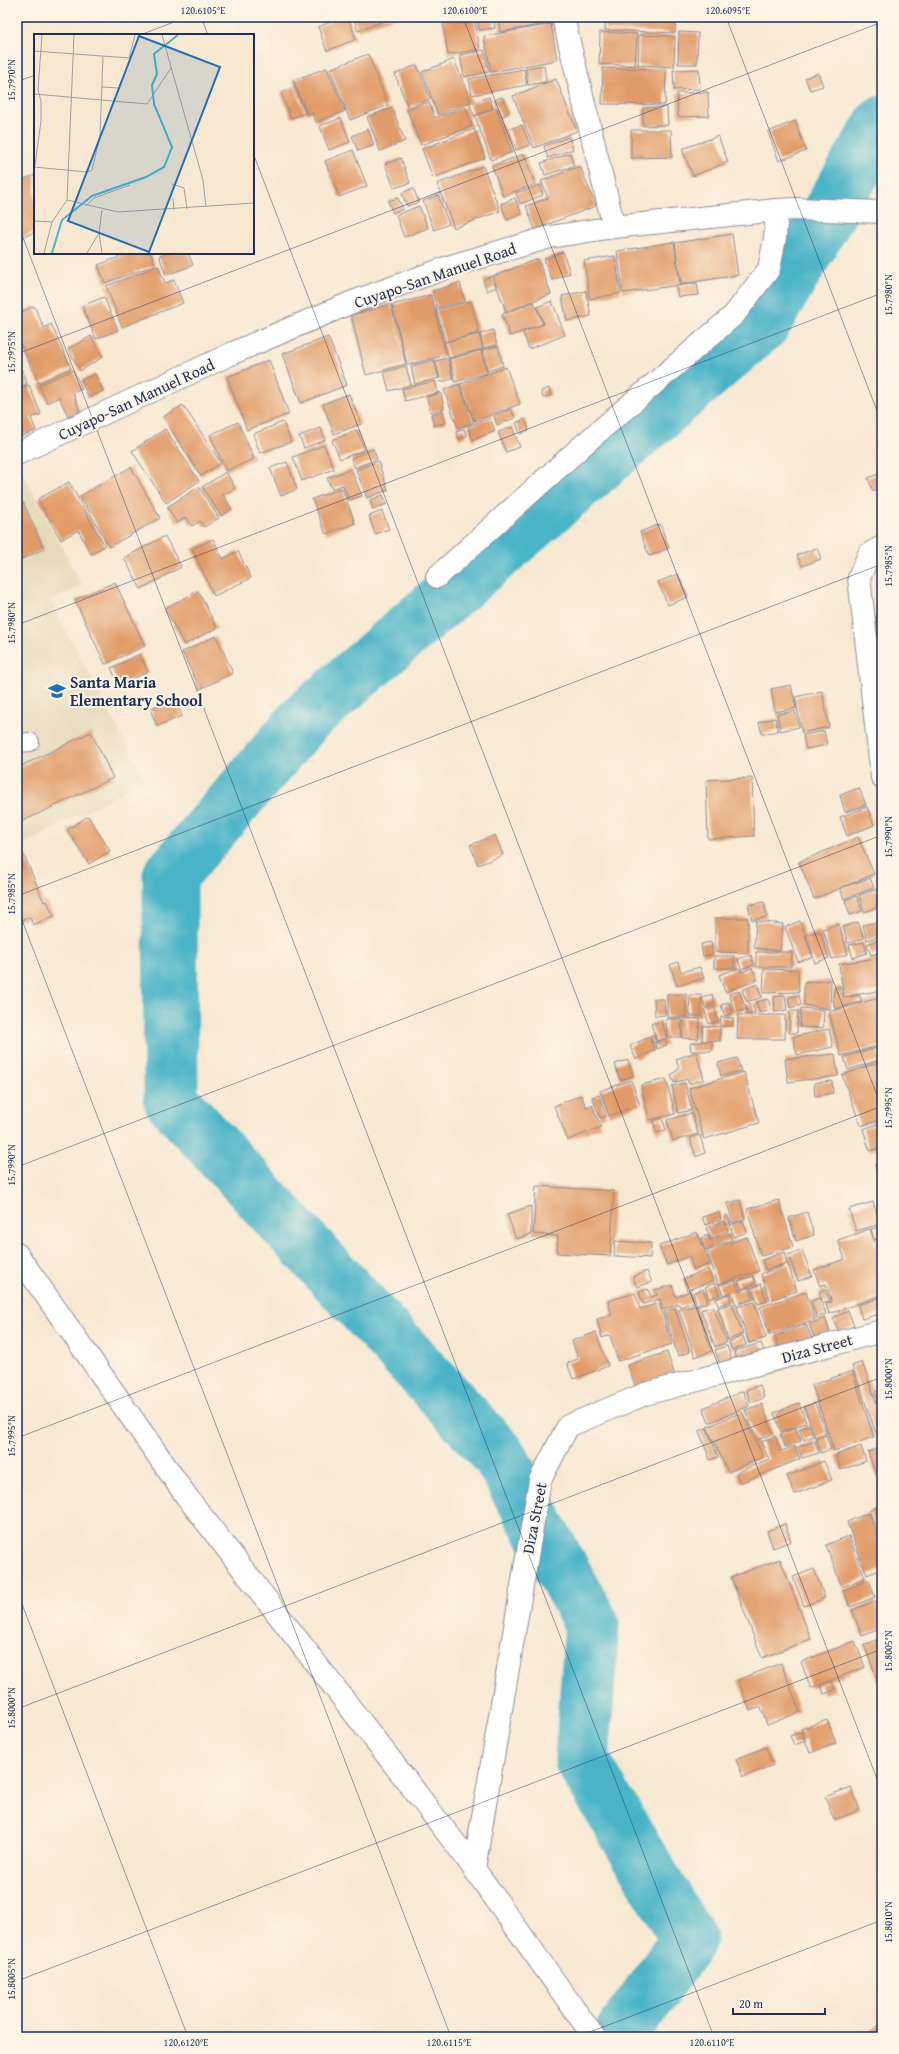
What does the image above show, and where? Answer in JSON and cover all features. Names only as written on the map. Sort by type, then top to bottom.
[{"type":"street","points":[[563,17],[614,227]]},
{"type":"street","points":[[437,577],[582,446],[734,315],[769,270],[775,238],[786,209]]},
{"type":"street","name":"Cuyapo-San Manuel Road","points":[[17,454],[233,353],[350,304],[451,266],[510,248],[550,237],[614,227],[786,209],[882,212]]},
{"type":"street","points":[[875,550],[859,578],[882,777]]},
{"type":"street","points":[[17,1254],[188,1497],[474,1869],[589,2030]]},
{"type":"street","name":"Diza Street","points":[[474,1869],[540,1480],[568,1426],[645,1394],[882,1331]]},
{"type":"shaded area","name":"Santa Maria Elementary School","points":[[23,474],[82,585],[50,601],[145,780],[17,848],[17,477]]},
{"type":"building","points":[[343,17],[348,17],[356,39],[327,51],[318,27]]},
{"type":"building","points":[[353,17],[395,17],[358,31]]},
{"type":"building","points":[[442,17],[474,17],[480,49],[448,55]]},
{"type":"building","points":[[477,17],[493,17],[495,28],[479,30]]},
{"type":"building","points":[[498,17],[550,17],[551,23],[500,32]]},
{"type":"building","points":[[606,17],[676,17],[675,33],[605,30]]},
{"type":"building","points":[[551,24],[557,60],[491,72],[484,36]]},
{"type":"building","points":[[600,32],[637,34],[635,66],[599,64]]},
{"type":"building","points":[[679,32],[698,33],[697,64],[678,64]]},
{"type":"building","points":[[639,35],[675,36],[674,67],[638,65]]},
{"type":"building","points":[[484,50],[489,72],[464,77],[460,55]]},
{"type":"building","points":[[368,54],[388,105],[350,120],[330,69]]},
{"type":"building","points":[[454,59],[471,102],[438,115],[422,72]]},
{"type":"building","points":[[417,65],[430,99],[408,108],[395,74]]},
{"type":"building","points":[[544,65],[546,82],[528,85],[526,68]]},
{"type":"building","points":[[327,68],[345,111],[316,122],[312,112],[307,114],[293,80]]},
{"type":"building","points":[[603,68],[666,69],[665,105],[602,104]]},
{"type":"building","points":[[524,69],[527,85],[472,95],[469,79]]},
{"type":"building","points":[[699,69],[700,89],[674,90],[673,70]]},
{"type":"building","points":[[818,73],[823,86],[810,90],[805,78]]},
{"type":"building","points":[[556,79],[577,131],[534,148],[513,96]]},
{"type":"building","points":[[295,87],[305,113],[291,118],[281,93]]},
{"type":"building","points":[[708,92],[709,116],[678,117],[677,93]]},
{"type":"building","points":[[489,97],[493,108],[474,116],[470,104]]},
{"type":"building","points":[[502,97],[509,113],[501,117],[494,100]]},
{"type":"building","points":[[429,102],[435,118],[465,107],[472,126],[421,145],[407,110]]},
{"type":"building","points":[[667,107],[668,125],[643,126],[643,108]]},
{"type":"building","points":[[392,108],[405,141],[380,151],[367,117]]},
{"type":"building","points":[[496,108],[512,152],[491,160],[475,116]]},
{"type":"building","points":[[341,118],[350,142],[329,150],[320,126]]},
{"type":"building","points":[[795,121],[806,151],[779,161],[768,132]]},
{"type":"building","points":[[522,125],[530,145],[516,150],[509,129]]},
{"type":"building","points":[[368,129],[374,145],[358,151],[352,136]]},
{"type":"building","points":[[474,129],[485,158],[433,178],[422,149]]},
{"type":"building","points":[[631,130],[671,130],[672,157],[631,158]]},
{"type":"building","points":[[718,136],[728,162],[693,176],[682,149]]},
{"type":"building","points":[[569,137],[573,149],[548,158],[544,146]]},
{"type":"building","points":[[353,150],[367,186],[339,197],[325,161]]},
{"type":"building","points":[[570,153],[574,166],[545,175],[541,163]]},
{"type":"building","points":[[524,154],[535,184],[503,196],[492,166]]},
{"type":"building","points":[[401,158],[410,183],[394,188],[385,164]]},
{"type":"building","points":[[483,166],[500,211],[454,228],[437,184]]},
{"type":"building","points":[[580,166],[596,206],[535,229],[526,206],[548,198],[541,181]]},
{"type":"building","points":[[34,175],[34,232],[20,238],[17,229],[17,182]]},
{"type":"building","points":[[540,185],[543,195],[520,204],[516,193]]},
{"type":"building","points":[[413,188],[419,202],[407,206],[402,193]]},
{"type":"building","points":[[438,195],[449,224],[434,230],[423,201]]},
{"type":"building","points":[[398,198],[403,209],[393,213],[388,201]]},
{"type":"building","points":[[515,198],[522,214],[507,220],[501,204]]},
{"type":"building","points":[[419,206],[428,228],[404,237],[396,215]]},
{"type":"building","points":[[878,229],[882,229],[882,242],[878,242]]},
{"type":"building","points":[[732,234],[738,275],[681,284],[675,243]]},
{"type":"building","points":[[674,242],[680,285],[623,293],[617,251]]},
{"type":"building","points":[[563,252],[570,273],[552,280],[544,259]]},
{"type":"building","points":[[127,254],[151,254],[155,265],[105,283],[98,265]]},
{"type":"building","points":[[165,254],[188,254],[193,265],[166,275],[159,256]]},
{"type":"building","points":[[615,256],[621,293],[590,299],[584,261]]},
{"type":"building","points":[[538,259],[551,294],[506,312],[493,276]]},
{"type":"building","points":[[158,266],[165,283],[174,280],[183,303],[122,327],[106,286]]},
{"type":"building","points":[[492,276],[496,287],[487,291],[483,280]]},
{"type":"building","points":[[460,283],[465,301],[437,308],[432,291]]},
{"type":"building","points":[[697,283],[699,295],[678,297],[676,286]]},
{"type":"building","points":[[586,291],[591,316],[567,321],[562,296]]},
{"type":"building","points":[[431,295],[446,355],[407,365],[392,305]]},
{"type":"building","points":[[104,297],[118,330],[96,339],[82,306]]},
{"type":"building","points":[[471,301],[479,333],[445,342],[436,310]]},
{"type":"building","points":[[552,301],[565,335],[529,349],[523,332],[544,324],[537,307]]},
{"type":"building","points":[[534,302],[543,324],[510,336],[502,314]]},
{"type":"building","points":[[391,304],[406,364],[366,375],[351,315]]},
{"type":"building","points":[[34,306],[44,328],[51,324],[71,368],[39,383],[17,337],[17,314]]},
{"type":"building","points":[[493,330],[497,345],[483,348],[480,334]]},
{"type":"building","points":[[479,334],[483,349],[449,358],[444,342]]},
{"type":"building","points":[[91,336],[103,357],[80,371],[68,349]]},
{"type":"building","points":[[328,337],[347,385],[301,403],[282,354]]},
{"type":"building","points":[[498,346],[503,366],[487,371],[482,350]]},
{"type":"building","points":[[481,350],[487,373],[455,382],[449,359]]},
{"type":"building","points":[[448,358],[453,379],[441,382],[435,361]]},
{"type":"building","points":[[17,360],[21,369],[17,371]]},
{"type":"building","points":[[269,360],[289,414],[247,430],[227,377]]},
{"type":"building","points":[[434,360],[439,378],[415,384],[411,366]]},
{"type":"building","points":[[406,366],[411,385],[389,391],[384,372]]},
{"type":"building","points":[[506,367],[520,404],[475,421],[460,384]]},
{"type":"building","points":[[22,370],[27,384],[17,388],[17,372]]},
{"type":"building","points":[[73,370],[82,389],[73,393],[80,411],[68,416],[59,397],[47,403],[39,385]]},
{"type":"building","points":[[95,374],[103,391],[89,398],[81,380]]},
{"type":"building","points":[[435,381],[438,393],[405,401],[402,389]]},
{"type":"building","points":[[459,384],[474,422],[458,428],[444,390]]},
{"type":"building","points":[[29,385],[41,414],[31,418],[36,430],[17,438],[17,390]]},
{"type":"building","points":[[549,388],[551,395],[543,398],[541,391]]},
{"type":"building","points":[[441,393],[444,409],[430,412],[427,397]]},
{"type":"building","points":[[349,394],[361,424],[334,434],[323,404]]},
{"type":"building","points":[[183,405],[221,463],[201,476],[163,417]]},
{"type":"building","points":[[511,409],[515,418],[497,425],[494,416]]},
{"type":"building","points":[[443,411],[446,423],[434,426],[431,414]]},
{"type":"building","points":[[490,418],[495,431],[473,440],[468,426]]},
{"type":"building","points":[[525,419],[529,430],[520,434],[516,423]]},
{"type":"building","points":[[238,422],[254,459],[226,471],[210,435]]},
{"type":"building","points":[[283,422],[291,442],[260,453],[253,434]]},
{"type":"building","points":[[512,427],[520,447],[506,452],[498,432]]},
{"type":"building","points":[[321,428],[325,440],[304,448],[299,436]]},
{"type":"building","points":[[165,429],[199,481],[166,503],[132,451]]},
{"type":"building","points":[[464,429],[467,436],[459,439],[456,432]]},
{"type":"building","points":[[357,430],[365,450],[340,459],[332,440]]},
{"type":"building","points":[[324,445],[334,469],[302,481],[293,457]]},
{"type":"building","points":[[373,449],[377,459],[355,468],[351,458]]},
{"type":"building","points":[[378,461],[388,490],[367,498],[356,470]]},
{"type":"building","points":[[287,462],[297,489],[281,496],[270,468]]},
{"type":"building","points":[[131,467],[160,518],[109,547],[80,496]]},
{"type":"building","points":[[351,469],[362,496],[349,500],[343,485],[332,489],[327,478]]},
{"type":"building","points":[[226,472],[235,488],[223,495],[232,509],[221,516],[202,487]]},
{"type":"building","points":[[882,473],[882,487],[873,491],[868,478]]},
{"type":"building","points":[[69,482],[105,546],[91,554],[78,530],[61,540],[38,499]]},
{"type":"building","points":[[199,487],[219,518],[204,527],[200,521],[192,526],[186,517],[177,523],[167,507]]},
{"type":"building","points":[[342,488],[355,523],[326,534],[312,499]]},
{"type":"building","points":[[383,495],[387,504],[373,509],[370,500]]},
{"type":"building","points":[[23,502],[44,549],[17,561],[17,504]]},
{"type":"building","points":[[382,511],[389,529],[375,534],[369,516]]},
{"type":"building","points":[[660,524],[669,548],[649,556],[640,532]]},
{"type":"building","points":[[165,536],[181,567],[141,589],[124,558]]},
{"type":"building","points":[[213,539],[223,559],[238,551],[251,578],[214,596],[192,549]]},
{"type":"building","points":[[817,548],[821,559],[802,566],[797,555]]},
{"type":"building","points":[[678,574],[688,597],[668,605],[658,582]]},
{"type":"building","points":[[115,582],[145,646],[105,664],[75,600]]},
{"type":"building","points":[[198,591],[217,628],[184,645],[165,608]]},
{"type":"building","points":[[882,616],[882,665],[879,666],[870,618]]},
{"type":"building","points":[[216,636],[233,673],[200,689],[182,652]]},
{"type":"building","points":[[140,654],[148,672],[119,685],[111,668]]},
{"type":"building","points":[[791,685],[796,708],[775,712],[771,689]]},
{"type":"building","points":[[822,691],[829,727],[802,733],[795,697]]},
{"type":"building","points":[[175,699],[182,716],[157,726],[150,709]]},
{"type":"building","points":[[795,711],[799,727],[780,731],[777,714]]},
{"type":"building","points":[[775,718],[778,731],[762,734],[759,722]]},
{"type":"building","points":[[824,731],[827,745],[806,749],[803,735]]},
{"type":"building","points":[[91,732],[113,778],[17,824],[17,768]]},
{"type":"building","points":[[752,778],[754,836],[708,839],[706,780]]},
{"type":"building","points":[[859,788],[866,805],[845,812],[840,795]]},
{"type":"building","points":[[867,807],[874,825],[847,836],[840,817]]},
{"type":"building","points":[[88,816],[110,851],[89,864],[67,830]]},
{"type":"building","points":[[495,835],[503,855],[478,865],[470,845]]},
{"type":"building","points":[[858,837],[874,874],[814,899],[799,862]]},
{"type":"building","points":[[23,853],[44,902],[47,901],[54,916],[33,925],[30,917],[17,922],[17,855]]},
{"type":"building","points":[[870,878],[874,888],[844,899],[840,888]]},
{"type":"building","points":[[878,889],[882,906],[864,912],[859,895]]},
{"type":"building","points":[[857,896],[862,911],[850,915],[845,900]]},
{"type":"building","points":[[764,902],[767,917],[752,920],[748,905]]},
{"type":"building","points":[[715,918],[748,918],[748,953],[715,952]]},
{"type":"building","points":[[756,921],[783,924],[780,951],[754,948]]},
{"type":"building","points":[[800,921],[813,957],[798,962],[785,927]]},
{"type":"building","points":[[858,922],[864,938],[848,943],[843,927]]},
{"type":"building","points":[[877,922],[881,936],[867,940],[863,925]]},
{"type":"building","points":[[839,924],[848,954],[832,959],[823,929]]},
{"type":"building","points":[[820,931],[829,958],[815,963],[806,935]]},
{"type":"building","points":[[882,939],[882,952],[871,955],[867,944]]},
{"type":"building","points":[[711,942],[713,954],[703,956],[701,944]]},
{"type":"building","points":[[864,942],[867,953],[853,958],[849,945]]},
{"type":"building","points":[[756,952],[792,952],[791,967],[756,967]]},
{"type":"building","points":[[751,955],[754,965],[741,969],[738,959]]},
{"type":"building","points":[[714,956],[734,956],[734,968],[714,968]]},
{"type":"building","points":[[882,957],[882,990],[844,997],[839,964]]},
{"type":"building","points":[[678,962],[681,972],[700,967],[704,978],[677,986],[670,965]]},
{"type":"building","points":[[738,968],[742,972],[752,968],[757,980],[725,992],[719,975]]},
{"type":"building","points":[[764,969],[798,970],[799,992],[763,993]]},
{"type":"building","points":[[831,980],[830,1009],[804,1005],[804,983]]},
{"type":"building","points":[[757,984],[762,997],[747,1002],[742,990]]},
{"type":"building","points":[[840,986],[844,997],[859,995],[862,1001],[835,1009],[833,999],[834,989]]},
{"type":"building","points":[[739,991],[746,1009],[735,1013],[729,994]]},
{"type":"building","points":[[667,994],[686,994],[686,1017],[667,1017]]},
{"type":"building","points":[[712,994],[715,1003],[705,1007],[702,998]]},
{"type":"building","points":[[689,995],[701,995],[701,1016],[690,1016]]},
{"type":"building","points":[[785,995],[787,1010],[775,1012],[774,997]]},
{"type":"building","points":[[799,995],[801,1005],[790,1008],[788,998]]},
{"type":"building","points":[[882,997],[882,1045],[841,1056],[829,1012]]},
{"type":"building","points":[[654,999],[664,999],[665,1015],[655,1016]]},
{"type":"building","points":[[768,999],[771,1010],[760,1013],[756,1002]]},
{"type":"building","points":[[729,1002],[733,1013],[725,1016],[721,1005]]},
{"type":"building","points":[[753,1004],[755,1013],[747,1014],[746,1005]]},
{"type":"building","points":[[714,1006],[718,1021],[709,1024],[704,1009]]},
{"type":"building","points":[[801,1008],[824,1010],[823,1028],[800,1027]]},
{"type":"building","points":[[790,1011],[798,1011],[797,1033],[789,1033]]},
{"type":"building","points":[[738,1015],[785,1015],[785,1039],[737,1039]]},
{"type":"building","points":[[721,1017],[733,1018],[733,1026],[720,1026]]},
{"type":"building","points":[[681,1018],[682,1037],[667,1037],[666,1019]]},
{"type":"building","points":[[684,1018],[700,1019],[698,1039],[682,1038]]},
{"type":"building","points":[[661,1021],[667,1038],[657,1041],[651,1024]]},
{"type":"building","points":[[703,1026],[720,1027],[720,1041],[702,1041]]},
{"type":"building","points":[[829,1029],[833,1047],[797,1055],[793,1037]]},
{"type":"building","points":[[653,1035],[656,1042],[653,1043],[650,1036]]},
{"type":"building","points":[[649,1037],[655,1050],[636,1059],[630,1046]]},
{"type":"building","points":[[665,1039],[667,1045],[657,1049],[655,1043]]},
{"type":"building","points":[[712,1041],[712,1051],[691,1051],[690,1043]]},
{"type":"building","points":[[877,1048],[880,1060],[848,1070],[844,1057]]},
{"type":"building","points":[[696,1052],[704,1079],[689,1084],[687,1079],[674,1083],[671,1075],[679,1069],[676,1059]]},
{"type":"building","points":[[835,1054],[838,1076],[788,1082],[785,1059]]},
{"type":"building","points":[[737,1058],[741,1071],[721,1076],[718,1063]]},
{"type":"building","points":[[628,1060],[633,1076],[620,1080],[615,1064]]},
{"type":"building","points":[[882,1061],[882,1119],[861,1126],[842,1075]]},
{"type":"building","points":[[744,1072],[759,1123],[704,1139],[689,1088]]},
{"type":"building","points":[[666,1079],[675,1114],[649,1120],[641,1085]]},
{"type":"building","points":[[631,1080],[640,1105],[609,1116],[600,1091]]},
{"type":"building","points":[[832,1081],[833,1093],[815,1096],[814,1083]]},
{"type":"building","points":[[685,1083],[692,1110],[678,1113],[672,1086]]},
{"type":"building","points":[[581,1095],[586,1107],[592,1105],[601,1127],[568,1140],[554,1106]]},
{"type":"building","points":[[599,1095],[606,1116],[600,1118],[592,1097]]},
{"type":"building","points":[[692,1113],[698,1134],[673,1141],[667,1120]]},
{"type":"building","points":[[662,1118],[666,1130],[657,1133],[653,1121]]},
{"type":"building","points":[[881,1123],[882,1147],[870,1151],[863,1129]]},
{"type":"building","points":[[700,1135],[705,1153],[696,1157],[690,1138]]},
{"type":"building","points":[[882,1162],[882,1182],[875,1165]]},
{"type":"building","points":[[536,1186],[614,1191],[610,1256],[557,1253],[558,1236],[533,1234]]},
{"type":"building","points":[[740,1200],[745,1219],[733,1223],[727,1203]]},
{"type":"building","points":[[779,1200],[793,1247],[761,1256],[747,1209]]},
{"type":"building","points":[[873,1202],[880,1224],[856,1231],[849,1209]]},
{"type":"building","points":[[531,1206],[531,1234],[516,1239],[507,1214]]},
{"type":"building","points":[[719,1212],[721,1220],[705,1225],[702,1217]]},
{"type":"building","points":[[807,1212],[814,1235],[796,1241],[789,1218]]},
{"type":"building","points":[[727,1215],[731,1223],[727,1225],[724,1217]]},
{"type":"building","points":[[724,1221],[728,1231],[711,1239],[706,1228]]},
{"type":"building","points":[[743,1221],[747,1232],[734,1237],[730,1225]]},
{"type":"building","points":[[882,1226],[882,1237],[874,1240],[871,1229]]},
{"type":"building","points":[[870,1229],[882,1263],[882,1295],[829,1314],[826,1304],[832,1302],[826,1284],[820,1286],[814,1270],[845,1259],[838,1240]]},
{"type":"building","points":[[697,1232],[710,1264],[694,1270],[689,1256],[667,1265],[659,1246]]},
{"type":"building","points":[[729,1233],[732,1240],[705,1250],[701,1238],[708,1235],[710,1241]]},
{"type":"building","points":[[747,1237],[759,1271],[718,1284],[707,1251]]},
{"type":"building","points":[[615,1241],[651,1243],[650,1258],[614,1256]]},
{"type":"building","points":[[802,1250],[812,1276],[798,1281],[788,1255]]},
{"type":"building","points":[[784,1252],[787,1263],[766,1270],[762,1260]]},
{"type":"building","points":[[788,1264],[797,1291],[770,1300],[761,1274]]},
{"type":"building","points":[[708,1269],[713,1281],[687,1290],[683,1279]]},
{"type":"building","points":[[647,1271],[652,1282],[637,1287],[633,1277]]},
{"type":"building","points":[[753,1276],[756,1283],[741,1289],[738,1281]]},
{"type":"building","points":[[735,1280],[739,1291],[749,1287],[753,1299],[736,1305],[731,1292],[723,1295],[719,1285]]},
{"type":"building","points":[[715,1283],[719,1295],[709,1299],[705,1287]]},
{"type":"building","points":[[761,1284],[767,1301],[758,1304],[751,1288]]},
{"type":"building","points":[[672,1285],[676,1297],[690,1291],[694,1302],[680,1307],[679,1304],[663,1310],[660,1299],[643,1304],[639,1292],[648,1289],[651,1297],[657,1295],[655,1290]]},
{"type":"building","points":[[703,1289],[708,1302],[697,1306],[693,1293]]},
{"type":"building","points":[[825,1289],[830,1301],[823,1304],[819,1292]]},
{"type":"building","points":[[806,1292],[815,1319],[770,1335],[760,1307]]},
{"type":"building","points":[[635,1293],[640,1309],[659,1303],[672,1344],[618,1361],[610,1335],[602,1338],[597,1319],[612,1315],[608,1301]]},
{"type":"building","points":[[729,1294],[731,1301],[718,1306],[716,1299]]},
{"type":"building","points":[[882,1297],[882,1313],[862,1319],[858,1305]]},
{"type":"building","points":[[820,1298],[826,1314],[817,1318],[811,1301]]},
{"type":"building","points":[[754,1302],[766,1338],[749,1343],[737,1307]]},
{"type":"building","points":[[732,1303],[743,1334],[728,1340],[718,1308]]},
{"type":"building","points":[[696,1305],[712,1351],[695,1357],[679,1310]]},
{"type":"building","points":[[713,1306],[727,1342],[715,1347],[701,1310]]},
{"type":"building","points":[[675,1308],[690,1352],[678,1356],[664,1312]]},
{"type":"building","points":[[848,1311],[854,1326],[839,1332],[833,1318]]},
{"type":"building","points":[[825,1318],[831,1336],[816,1342],[809,1324]]},
{"type":"building","points":[[806,1324],[812,1339],[780,1351],[775,1336]]},
{"type":"building","points":[[596,1332],[608,1366],[573,1379],[567,1363],[578,1359],[572,1341]]},
{"type":"building","points":[[743,1336],[746,1345],[732,1350],[729,1342]]},
{"type":"building","points":[[761,1343],[764,1351],[736,1360],[734,1351]]},
{"type":"building","points":[[727,1346],[734,1367],[722,1371],[715,1350]]},
{"type":"building","points":[[667,1352],[677,1382],[638,1395],[628,1365]]},
{"type":"building","points":[[862,1362],[882,1418],[882,1431],[876,1433],[852,1366]]},
{"type":"building","points":[[852,1371],[874,1437],[834,1451],[812,1385]]},
{"type":"building","points":[[760,1385],[764,1398],[751,1403],[746,1390]]},
{"type":"building","points":[[882,1390],[882,1412],[875,1392]]},
{"type":"building","points":[[743,1391],[749,1406],[709,1423],[703,1408]]},
{"type":"building","points":[[799,1403],[806,1423],[781,1432],[774,1413]]},
{"type":"building","points":[[815,1403],[826,1433],[815,1437],[804,1407]]},
{"type":"building","points":[[762,1404],[773,1434],[757,1440],[745,1410]]},
{"type":"building","points":[[742,1412],[763,1457],[728,1472],[707,1427]]},
{"type":"building","points":[[809,1425],[813,1436],[804,1440],[799,1429]]},
{"type":"building","points":[[707,1428],[718,1457],[710,1460],[699,1431]]},
{"type":"building","points":[[796,1428],[801,1441],[785,1447],[780,1434]]},
{"type":"building","points":[[826,1435],[831,1449],[821,1453],[816,1438]]},
{"type":"building","points":[[775,1436],[781,1451],[795,1446],[800,1459],[740,1483],[736,1473],[769,1459],[761,1442]]},
{"type":"building","points":[[815,1441],[819,1453],[802,1458],[798,1447]]},
{"type":"building","points":[[861,1446],[866,1461],[841,1470],[836,1455]]},
{"type":"building","points":[[882,1447],[882,1473],[876,1475],[868,1452]]},
{"type":"building","points":[[824,1461],[832,1480],[795,1494],[787,1476]]},
{"type":"building","points":[[882,1505],[882,1539],[880,1539],[869,1511]]},
{"type":"building","points":[[868,1513],[882,1550],[882,1569],[867,1575],[847,1522]]},
{"type":"building","points":[[785,1524],[791,1541],[773,1548],[767,1531]]},
{"type":"building","points":[[849,1536],[865,1578],[842,1587],[826,1545]]},
{"type":"building","points":[[780,1559],[811,1639],[762,1658],[731,1577]]},
{"type":"building","points":[[814,1569],[825,1598],[804,1606],[793,1577]]},
{"type":"building","points":[[869,1580],[875,1597],[850,1607],[843,1590]]},
{"type":"building","points":[[875,1601],[882,1620],[882,1628],[862,1636],[852,1610]]},
{"type":"building","points":[[882,1638],[882,1685],[880,1686],[864,1645]]},
{"type":"building","points":[[855,1641],[865,1667],[811,1688],[801,1662]]},
{"type":"building","points":[[781,1663],[800,1712],[767,1725],[761,1707],[750,1711],[738,1680]]},
{"type":"building","points":[[832,1681],[835,1690],[824,1694],[821,1685]]},
{"type":"building","points":[[827,1720],[836,1743],[810,1753],[801,1729]]},
{"type":"building","points":[[801,1732],[805,1741],[794,1745],[790,1736]]},
{"type":"building","points":[[766,1747],[773,1765],[743,1777],[736,1759]]},
{"type":"building","points":[[851,1787],[860,1810],[834,1820],[825,1797]]},
{"type":"building","points":[[882,2023],[882,2037],[863,2037]]},
{"type":"waterway","points":[[619,2037],[689,1939],[582,1760],[592,1624],[499,1455],[171,1100],[170,876],[306,718],[763,324],[882,123]]},
{"type":"place","name":"Santa Maria Elementary School","points":[[57,691]]}]
